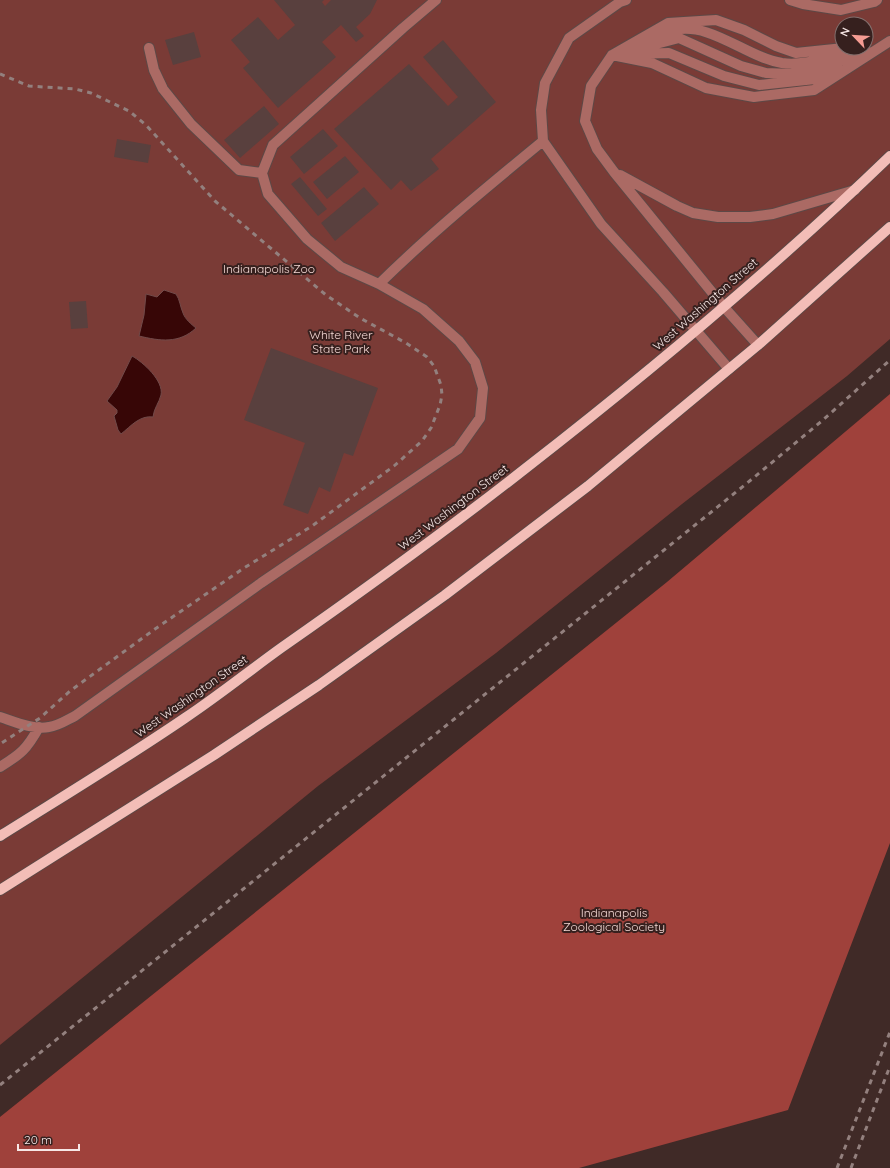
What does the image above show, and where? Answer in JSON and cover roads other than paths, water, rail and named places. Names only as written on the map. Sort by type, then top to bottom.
[{"type":"main road","name":"West Washington Street","points":[[0,836],[186,717],[379,578],[524,470],[592,417],[724,307],[855,190],[890,156]]},
{"type":"main road","points":[[0,890],[214,755],[331,676],[446,595],[588,486],[758,345],[890,227]]},
{"type":"lane","points":[[0,717],[28,726],[49,727],[57,725],[75,716],[261,583],[458,449],[480,418],[484,388],[475,362],[459,341],[423,309],[379,284],[341,267],[307,239],[268,194],[262,173],[273,145],[436,0]]},
{"type":"lane","points":[[626,0],[620,2],[569,38],[546,83],[541,110],[543,141],[601,224],[663,292],[729,369]]},
{"type":"lane","points":[[790,0],[803,4],[841,10],[877,0]]},
{"type":"lane","points":[[758,345],[724,307],[597,149],[585,121],[591,86],[612,55],[668,23],[716,20],[744,30],[776,46],[796,53],[834,49]]},
{"type":"lane","points":[[612,55],[675,30],[701,30],[758,56],[782,63],[803,63],[888,43]]},
{"type":"lane","points":[[612,55],[679,38],[741,66],[766,73],[791,74],[816,70],[888,43]]},
{"type":"lane","points":[[874,45],[888,43]]},
{"type":"lane","points":[[612,55],[652,63],[706,88],[754,97],[814,90],[888,43]]},
{"type":"lane","points":[[612,55],[670,53],[724,76],[758,85],[815,80],[888,43]]},
{"type":"lane","points":[[150,48],[154,70],[163,89],[191,124],[239,170],[262,173]]},
{"type":"lane","points":[[379,284],[408,255],[543,141]]},
{"type":"lane","points":[[614,172],[693,213],[718,217],[750,217],[773,214],[855,190]]},
{"type":"lane","points":[[0,767],[18,756],[30,743],[39,727]]},
{"type":"railway","points":[[0,74],[29,86],[75,89],[91,93],[129,111],[146,125],[215,201],[326,295],[360,318],[406,343],[427,357],[434,366],[441,385],[442,395],[440,405],[431,428],[422,441],[394,466],[312,526],[244,568],[155,629],[70,691],[40,718],[0,744]]},
{"type":"railway","points":[[0,1085],[746,484],[823,420],[890,360]]},
{"type":"railway","points":[[837,1168],[890,1032]]},
{"type":"railway","points":[[851,1168],[890,1066]]},
{"type":"park label","name":"Indianapolis Zoo","points":[[269,268]]},
{"type":"park label","name":"White River State Park","points":[[341,341]]},
{"type":"park label","name":"Indianapolis Zoological Society","points":[[614,919]]}]
